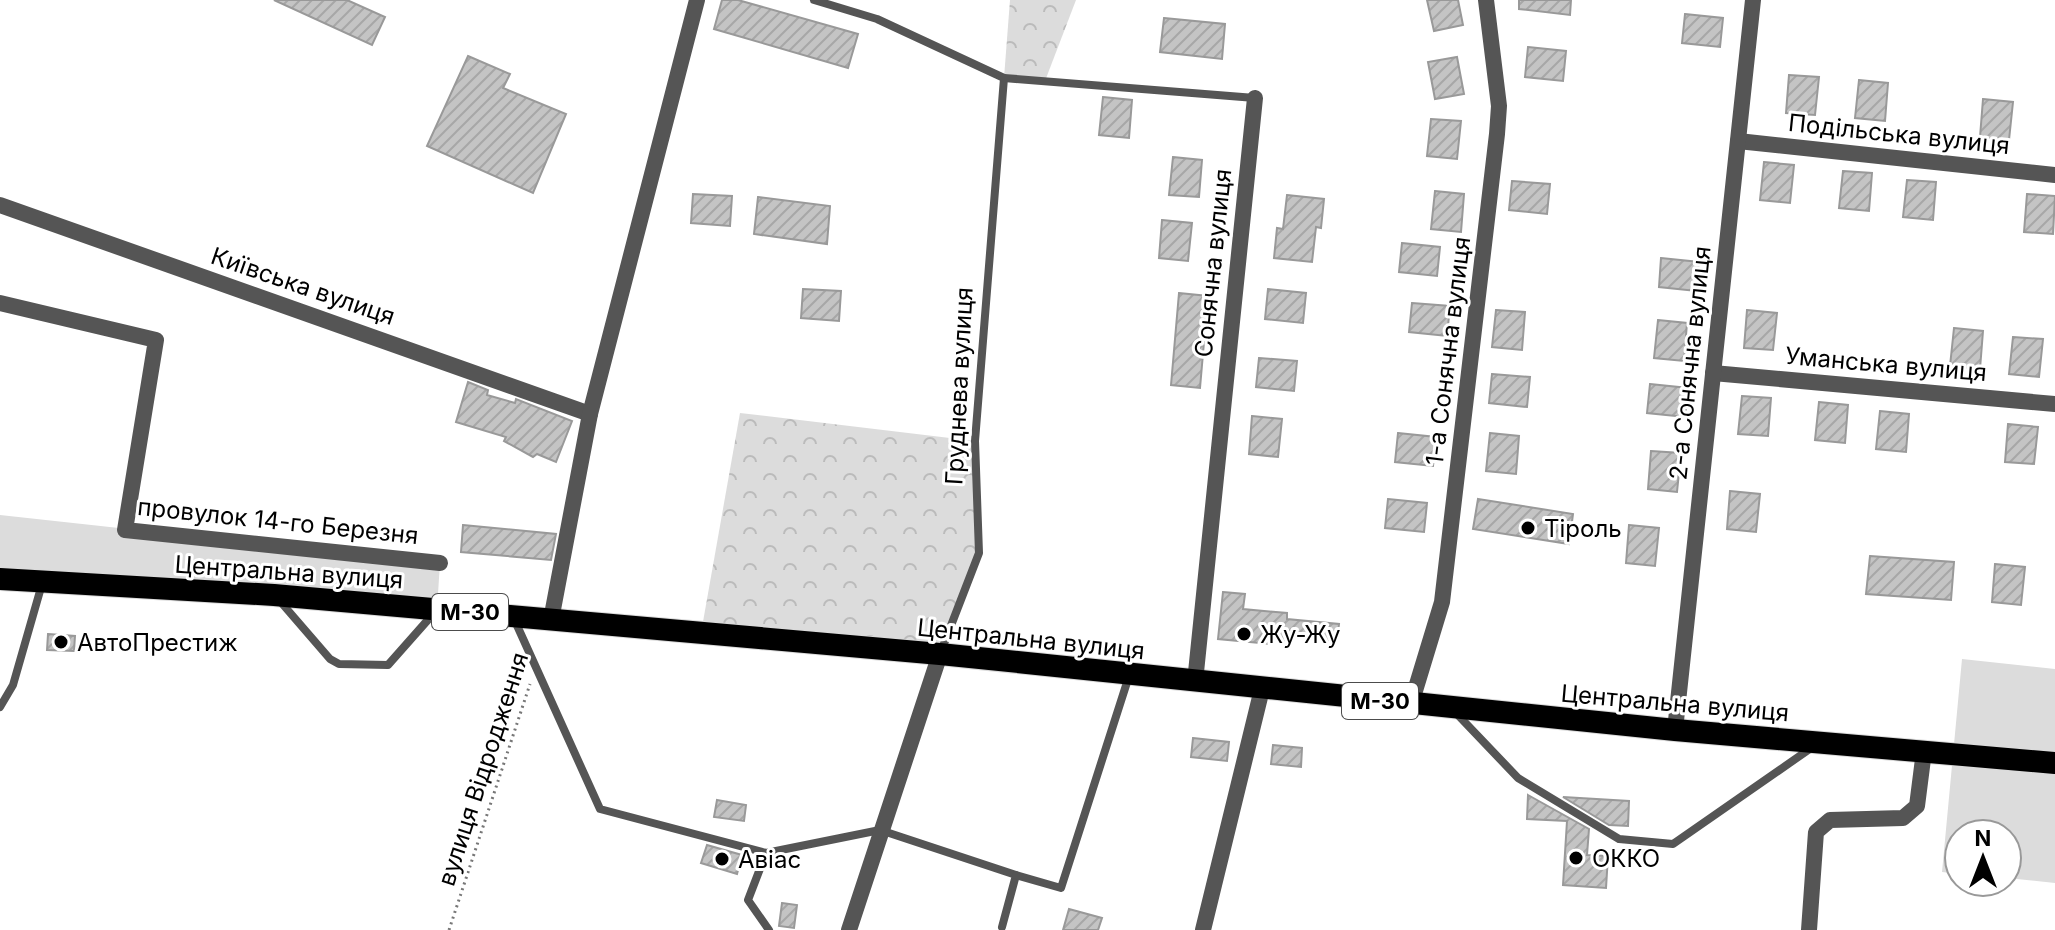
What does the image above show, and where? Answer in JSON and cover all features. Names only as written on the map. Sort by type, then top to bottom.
[{"type":"highway","name":"Центральна вулиця","points":[[0,579],[274,595],[940,654],[1129,676],[1675,730],[2055,763]]},
{"type":"street","points":[[551,620],[590,414],[697,0]]},
{"type":"street","name":"1-а Сонячна вулиця","points":[[1411,704],[1442,602],[1497,134],[1499,106],[1486,0]]},
{"type":"street","name":"2-а Сонячна вулиця","points":[[1675,730],[1753,0]]},
{"type":"street","name":"Сонячна вулиця","points":[[1195,682],[1255,98]]},
{"type":"street","name":"Подільська вулиця","points":[[1738,141],[2055,175]]},
{"type":"street","name":"Київська вулиця","points":[[0,205],[590,414]]},
{"type":"street","name":"провулок 14-го Березня","points":[[0,303],[156,340],[125,530],[440,563]]},
{"type":"street","name":"Уманська вулиця","points":[[1713,373],[2055,404]]},
{"type":"street","name":"Груднева вулиця","points":[[849,930],[940,654]]},
{"type":"street","points":[[1203,930],[1262,689]]},
{"type":"street","points":[[1809,930],[1816,832],[1830,820],[1903,818],[1917,806],[1924,751]]},
{"type":"lane","points":[[814,0],[877,19],[1004,78]]},
{"type":"lane","name":"Сонячна вулиця","points":[[1004,78],[1255,98]]},
{"type":"lane","name":"Груднева вулиця","points":[[940,654],[979,553],[975,441],[1004,78]]},
{"type":"lane","points":[[0,707],[13,685],[43,582]]},
{"type":"lane","points":[[274,595],[330,659],[339,664],[388,665],[437,609]]},
{"type":"lane","points":[[513,616],[600,809],[766,853],[880,830],[1061,888],[1129,676]]},
{"type":"lane","points":[[1451,707],[1518,778],[1619,839],[1673,844],[1822,741]]},
{"type":"lane","points":[[766,853],[748,900],[769,930]]},
{"type":"lane","points":[[1002,927],[1016,875]]},
{"type":"path","name":"вулиця Відродження","points":[[449,930],[536,665]]},
{"type":"green space","points":[[1010,0],[1076,0],[1045,81],[1004,78]]},
{"type":"green space","points":[[740,413],[975,441],[979,553],[940,654],[701,633]]},
{"type":"green space","points":[[0,515],[440,563],[437,609],[0,579]]},
{"type":"green space","points":[[1962,659],[2055,669],[2055,883],[2023,880],[2023,818],[1947,818]]},
{"type":"building","points":[[274,0],[347,0],[385,17],[372,45]]},
{"type":"building","points":[[722,0],[738,0],[858,34],[848,68],[714,29]]},
{"type":"building","points":[[1427,0],[1458,0],[1463,25],[1434,31]]},
{"type":"building","points":[[1519,0],[1571,0],[1570,15],[1519,9]]},
{"type":"building","points":[[1685,14],[1723,18],[1720,47],[1682,43]]},
{"type":"building","points":[[1164,18],[1225,24],[1222,59],[1160,52]]},
{"type":"building","points":[[1528,47],[1566,51],[1563,81],[1525,77]]},
{"type":"building","points":[[468,56],[510,74],[503,88],[566,114],[533,193],[427,146]]},
{"type":"building","points":[[1457,57],[1464,94],[1435,99],[1428,62]]},
{"type":"building","points":[[1789,75],[1819,77],[1815,115],[1786,113]]},
{"type":"building","points":[[1859,80],[1888,83],[1885,121],[1855,118]]},
{"type":"building","points":[[1103,97],[1132,100],[1129,138],[1099,135]]},
{"type":"building","points":[[1983,99],[2013,102],[2009,140],[1980,137]]},
{"type":"building","points":[[1431,119],[1461,121],[1457,159],[1427,156]]},
{"type":"building","points":[[1173,157],[1202,160],[1199,197],[1169,195]]},
{"type":"building","points":[[1764,162],[1794,165],[1790,203],[1760,200]]},
{"type":"building","points":[[1843,171],[1872,173],[1869,211],[1839,208]]},
{"type":"building","points":[[1907,180],[1936,182],[1933,220],[1903,217]]},
{"type":"building","points":[[1512,181],[1550,184],[1547,214],[1509,210]]},
{"type":"building","points":[[1435,191],[1464,194],[1461,232],[1431,229]]},
{"type":"building","points":[[693,194],[732,196],[730,226],[691,223]]},
{"type":"building","points":[[2027,194],[2055,196],[2053,234],[2024,232]]},
{"type":"building","points":[[1287,195],[1324,199],[1321,228],[1316,227],[1312,262],[1274,258],[1277,228],[1283,229]]},
{"type":"building","points":[[758,197],[830,206],[827,244],[754,234]]},
{"type":"building","points":[[1162,220],[1192,223],[1188,261],[1159,258]]},
{"type":"building","points":[[1402,243],[1440,247],[1437,276],[1399,272]]},
{"type":"building","points":[[1661,258],[1699,262],[1696,291],[1659,287]]},
{"type":"building","points":[[803,289],[841,291],[839,321],[801,318]]},
{"type":"building","points":[[1268,289],[1306,293],[1303,323],[1265,319]]},
{"type":"building","points":[[1179,293],[1208,296],[1200,388],[1171,385]]},
{"type":"building","points":[[1412,303],[1450,306],[1447,336],[1409,332]]},
{"type":"building","points":[[1496,310],[1525,312],[1522,350],[1492,347]]},
{"type":"building","points":[[1747,310],[1777,313],[1773,350],[1744,348]]},
{"type":"building","points":[[1658,320],[1687,323],[1684,361],[1654,358]]},
{"type":"building","points":[[1954,328],[1983,331],[1980,369],[1950,366]]},
{"type":"building","points":[[2013,337],[2043,339],[2039,377],[2009,374]]},
{"type":"building","points":[[1259,358],[1297,361],[1294,391],[1256,387]]},
{"type":"building","points":[[1492,374],[1530,377],[1527,407],[1489,403]]},
{"type":"building","points":[[468,382],[488,390],[487,395],[515,403],[516,399],[572,421],[556,462],[537,454],[533,457],[504,441],[506,437],[456,422]]},
{"type":"building","points":[[1650,384],[1688,388],[1685,417],[1647,413]]},
{"type":"building","points":[[1742,396],[1771,398],[1768,436],[1738,434]]},
{"type":"building","points":[[1819,402],[1848,405],[1845,443],[1815,440]]},
{"type":"building","points":[[1880,411],[1909,414],[1906,452],[1876,449]]},
{"type":"building","points":[[1252,416],[1282,419],[1278,457],[1249,454]]},
{"type":"building","points":[[2008,424],[2038,427],[2034,464],[2005,462]]},
{"type":"building","points":[[1398,433],[1436,437],[1433,466],[1395,462]]},
{"type":"building","points":[[1490,433],[1519,436],[1516,474],[1486,471]]},
{"type":"building","points":[[1651,451],[1681,453],[1677,492],[1648,489]]},
{"type":"building","points":[[1730,491],[1760,494],[1756,532],[1727,529]]},
{"type":"building","points":[[1388,499],[1427,503],[1424,532],[1385,528]]},
{"type":"building","points":[[1478,499],[1573,514],[1569,544],[1473,529]]},
{"type":"building","points":[[463,525],[556,534],[551,560],[461,552]]},
{"type":"building","points":[[1629,525],[1659,528],[1655,566],[1626,563]]},
{"type":"building","points":[[1870,556],[1954,562],[1951,600],[1866,594]]},
{"type":"building","points":[[1995,564],[2025,567],[2021,605],[1992,602]]},
{"type":"building","points":[[1223,592],[1245,594],[1243,609],[1287,613],[1287,619],[1339,624],[1337,642],[1285,636],[1284,641],[1270,639],[1270,644],[1218,639]]},
{"type":"building","points":[[48,634],[75,636],[74,651],[47,650]]},
{"type":"building","points":[[1193,738],[1229,742],[1227,761],[1191,757]]},
{"type":"building","points":[[1273,745],[1302,748],[1301,767],[1271,764]]},
{"type":"building","points":[[1528,795],[1589,829],[1587,855],[1608,856],[1606,888],[1563,885],[1567,821],[1527,819]]},
{"type":"building","points":[[1563,797],[1629,801],[1628,826],[1609,825]]},
{"type":"building","points":[[717,800],[746,805],[744,821],[714,817]]},
{"type":"building","points":[[707,845],[742,855],[737,874],[701,863]]},
{"type":"building","points":[[782,903],[797,905],[794,928],[779,926]]},
{"type":"building","points":[[1069,909],[1102,918],[1098,930],[1063,930]]},
{"type":"place","name":"Тіроль","points":[[1528,528]]},
{"type":"place","name":"Жу-Жу","points":[[1244,634]]},
{"type":"place","name":"АвтоПрестиж","points":[[61,642]]},
{"type":"place","name":"ОККО","points":[[1576,858]]},
{"type":"place","name":"Авіас","points":[[722,859]]}]
